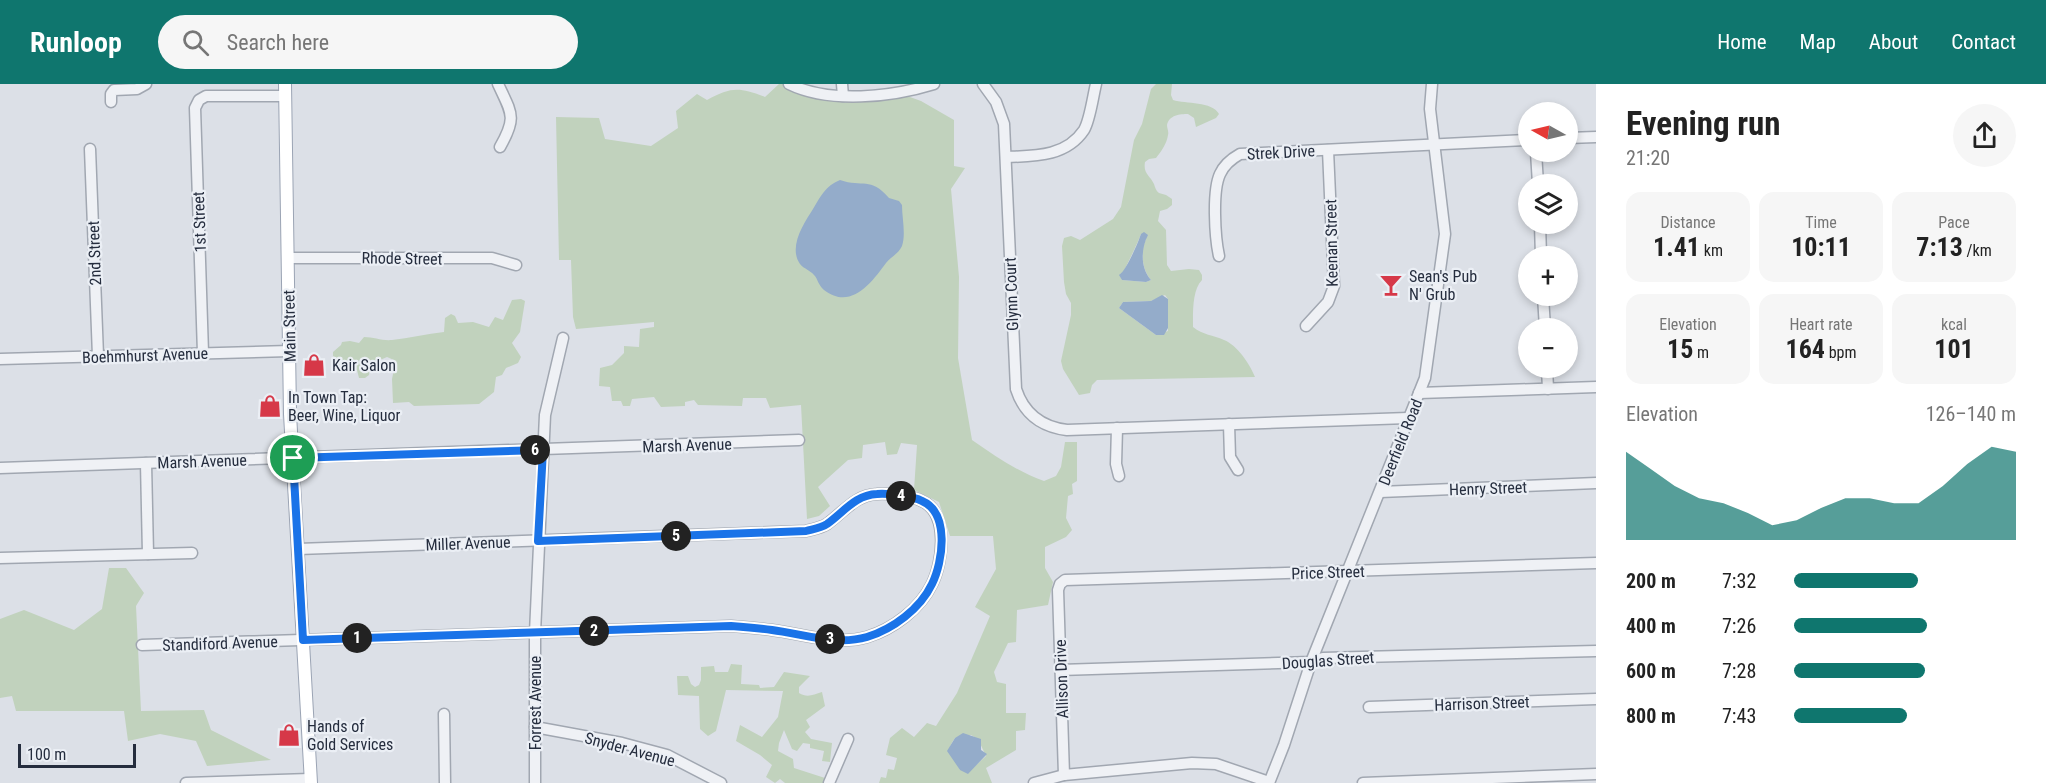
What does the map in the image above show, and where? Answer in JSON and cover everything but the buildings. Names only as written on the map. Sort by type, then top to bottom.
[{"type":"main road","name":"Main Street","points":[[285,90],[293,458],[311,781]]},
{"type":"street","points":[[111,102],[111,94],[114,90],[137,89],[146,84]]},
{"type":"street","points":[[498,84],[511,113],[511,128],[500,147]]},
{"type":"street","points":[[789,84],[804,91],[843,96],[908,92],[934,84]]},
{"type":"street","points":[[842,84],[843,96]]},
{"type":"street","name":"Glynn Court","points":[[983,84],[996,102],[1004,124],[1014,378],[1019,399],[1024,408],[1038,421],[1057,429],[1408,418]]},
{"type":"street","points":[[1006,157],[1045,155],[1062,149],[1074,140],[1084,129],[1096,84]]},
{"type":"street","name":"Deerfield Road","points":[[1269,783],[1311,662],[1419,393],[1428,364],[1445,242],[1430,109],[1432,84]]},
{"type":"street","name":"1st Street","points":[[203,353],[195,108],[199,100],[206,96],[285,90]]},
{"type":"street","points":[[1578,138],[1596,137]]},
{"type":"street","name":"Strek Drive","points":[[1220,256],[1216,241],[1216,186],[1220,174],[1234,157],[1246,153],[1518,140]]},
{"type":"street","name":"2nd Street","points":[[90,149],[98,356]]},
{"type":"street","name":"Keenan Street","points":[[1306,326],[1328,302],[1334,286],[1328,150]]},
{"type":"street","name":"Rhode Street","points":[[288,258],[492,258],[516,265]]},
{"type":"street","name":"Forrest Avenue","points":[[535,783],[535,633],[545,415],[563,338]]},
{"type":"street","name":"Boehmhurst Avenue","points":[[0,359],[289,351]]},
{"type":"street","points":[[1547,378],[1548,389]]},
{"type":"street","points":[[1419,393],[1596,387]]},
{"type":"street","points":[[1229,424],[1230,457],[1238,470]]},
{"type":"street","points":[[1117,428],[1116,464],[1119,476]]},
{"type":"street","name":"Marsh Avenue","points":[[0,468],[799,440]]},
{"type":"street","points":[[146,463],[148,554]]},
{"type":"street","name":"Henry Street","points":[[1380,492],[1596,483]]},
{"type":"street","name":"Miller Avenue","points":[[298,549],[806,531],[827,524],[860,497],[877,494],[923,501],[936,514],[941,531],[941,559]]},
{"type":"street","points":[[0,558],[192,553]]},
{"type":"street","name":"Standiford Avenue","points":[[142,645],[731,626],[852,640],[887,629],[913,610],[932,585],[941,559]]},
{"type":"street","name":"Price Street","points":[[1060,584],[1065,580],[1596,563]]},
{"type":"street","name":"Allison Drive","points":[[1060,584],[1058,590],[1064,776]]},
{"type":"street","name":"Douglas Street","points":[[1060,670],[1311,662],[1323,658],[1596,651]]},
{"type":"street","name":"Harrison Street","points":[[1369,706],[1596,699]]},
{"type":"street","points":[[444,714],[445,783]]},
{"type":"street","name":"Snyder Avenue","points":[[535,727],[622,743],[667,755],[721,783]]},
{"type":"street","points":[[829,783],[848,739]]},
{"type":"street","points":[[1034,783],[1064,776],[1192,763],[1216,764],[1269,783]]},
{"type":"street","points":[[1363,783],[1596,774]]},
{"type":"street","points":[[186,783],[311,781]]},
{"type":"green space","points":[[779,84],[789,84],[804,91],[896,92],[921,101],[954,120],[954,166],[965,168],[951,189],[959,277],[958,358],[972,440],[998,458],[1044,481],[1056,476],[1061,467],[1065,442],[1077,442],[1077,481],[1072,484],[1073,494],[1068,496],[1066,518],[1072,530],[1066,537],[1045,547],[1045,568],[1053,582],[1048,605],[1017,610],[1016,642],[1008,643],[994,672],[997,682],[1006,684],[1006,713],[1026,713],[1025,730],[1016,731],[1016,750],[986,768],[992,783],[879,783],[881,777],[886,778],[888,769],[894,770],[897,758],[886,755],[890,738],[902,728],[914,737],[927,723],[936,726],[957,693],[990,616],[975,607],[996,569],[993,536],[950,536],[939,502],[914,490],[917,445],[901,443],[897,454],[887,455],[885,442],[863,445],[862,458],[848,460],[818,487],[830,506],[819,516],[807,519],[801,405],[770,408],[766,398],[743,398],[742,406],[698,405],[694,400],[685,402],[685,406],[661,407],[654,397],[632,399],[630,406],[623,406],[621,401],[612,401],[610,387],[599,386],[600,368],[612,365],[624,353],[624,346],[639,347],[640,329],[654,327],[654,322],[576,329],[573,317],[571,260],[559,260],[556,117],[599,118],[605,139],[651,146],[678,128],[676,111],[697,94],[707,100],[729,91],[742,90],[765,97]],"holes":[[[971,735],[978,739],[986,756],[974,767],[960,770],[950,752],[955,738]]]},
{"type":"green space","points":[[1156,84],[1172,84],[1173,100],[1205,105],[1219,114],[1216,118],[1196,127],[1194,118],[1188,114],[1172,117],[1167,125],[1168,134],[1164,147],[1156,158],[1145,162],[1145,169],[1158,192],[1172,199],[1172,205],[1160,211],[1158,221],[1166,230],[1167,265],[1171,271],[1199,270],[1202,275],[1202,280],[1196,290],[1193,327],[1234,346],[1255,377],[1097,380],[1092,385],[1090,393],[1079,395],[1063,369],[1061,361],[1071,315],[1071,303],[1066,294],[1064,282],[1062,246],[1064,238],[1071,236],[1080,240],[1113,219],[1121,207],[1134,140],[1142,124],[1151,89]],"holes":[[[1141,234],[1146,239],[1143,249],[1144,266],[1151,280],[1146,282],[1122,280],[1120,274],[1123,273]],[[1165,295],[1168,299],[1168,331],[1156,335],[1119,308],[1123,302],[1151,301]]]},
{"type":"green space","points":[[512,300],[525,301],[520,332],[512,343],[521,357],[518,363],[506,368],[502,375],[496,377],[494,392],[479,404],[414,406],[409,402],[393,403],[394,360],[387,357],[380,360],[377,366],[370,368],[369,375],[365,378],[359,378],[357,370],[336,371],[336,359],[333,352],[342,342],[359,343],[364,337],[392,340],[444,332],[445,318],[451,314],[455,316],[458,323],[473,322],[489,327],[495,317],[503,320]]},
{"type":"green space","points":[[109,568],[126,568],[144,593],[136,606],[141,711],[204,710],[211,730],[271,760],[207,766],[196,741],[160,734],[128,741],[124,711],[16,711],[12,696],[0,698],[0,619],[24,610],[74,630],[102,609]]},
{"type":"green space","points":[[731,664],[742,665],[741,684],[759,685],[760,688],[774,687],[784,672],[810,676],[799,687],[799,693],[807,696],[822,692],[825,706],[806,720],[810,727],[805,732],[811,739],[832,743],[830,762],[822,761],[824,751],[810,748],[810,744],[803,743],[797,751],[792,749],[784,730],[778,751],[793,759],[794,768],[825,778],[824,783],[785,783],[780,779],[775,783],[766,777],[772,765],[736,741],[740,725],[762,737],[778,717],[783,691],[726,690],[716,731],[708,736],[700,729],[699,696],[678,695],[677,676],[688,676],[695,687],[701,680],[701,667],[714,666],[715,672],[728,672]]},
{"type":"water","points":[[840,180],[877,187],[889,198],[899,201],[902,205],[904,231],[901,248],[874,278],[860,292],[843,297],[834,296],[822,288],[814,275],[800,264],[796,250],[796,243],[802,228],[818,200],[827,188]]},
{"type":"water","points":[[1144,232],[1148,235],[1144,246],[1143,264],[1151,280],[1146,282],[1122,280],[1119,275]]},
{"type":"water","points":[[1162,295],[1168,299],[1168,328],[1164,335],[1156,335],[1119,308],[1123,302],[1151,301]]},
{"type":"water","points":[[963,733],[981,739],[981,750],[987,754],[968,774],[960,770],[947,751],[955,738]]},
{"type":"place","name":"Sean's Pub N' Grub","points":[[1391,285]]},
{"type":"place","name":"Kair Salon","points":[[314,365]]},
{"type":"place","name":"In Town Tap: Beer, Wine, Liquor","points":[[270,406]]},
{"type":"place","name":"Hands of Gold Services","points":[[289,735]]},
{"type":"route","points":[[543,450],[538,541],[806,531],[827,524],[860,497],[877,494],[901,496],[923,501],[936,514],[941,531],[941,559],[932,585],[913,610],[894,626],[852,640],[731,626],[303,640],[293,458],[543,450]]}]
